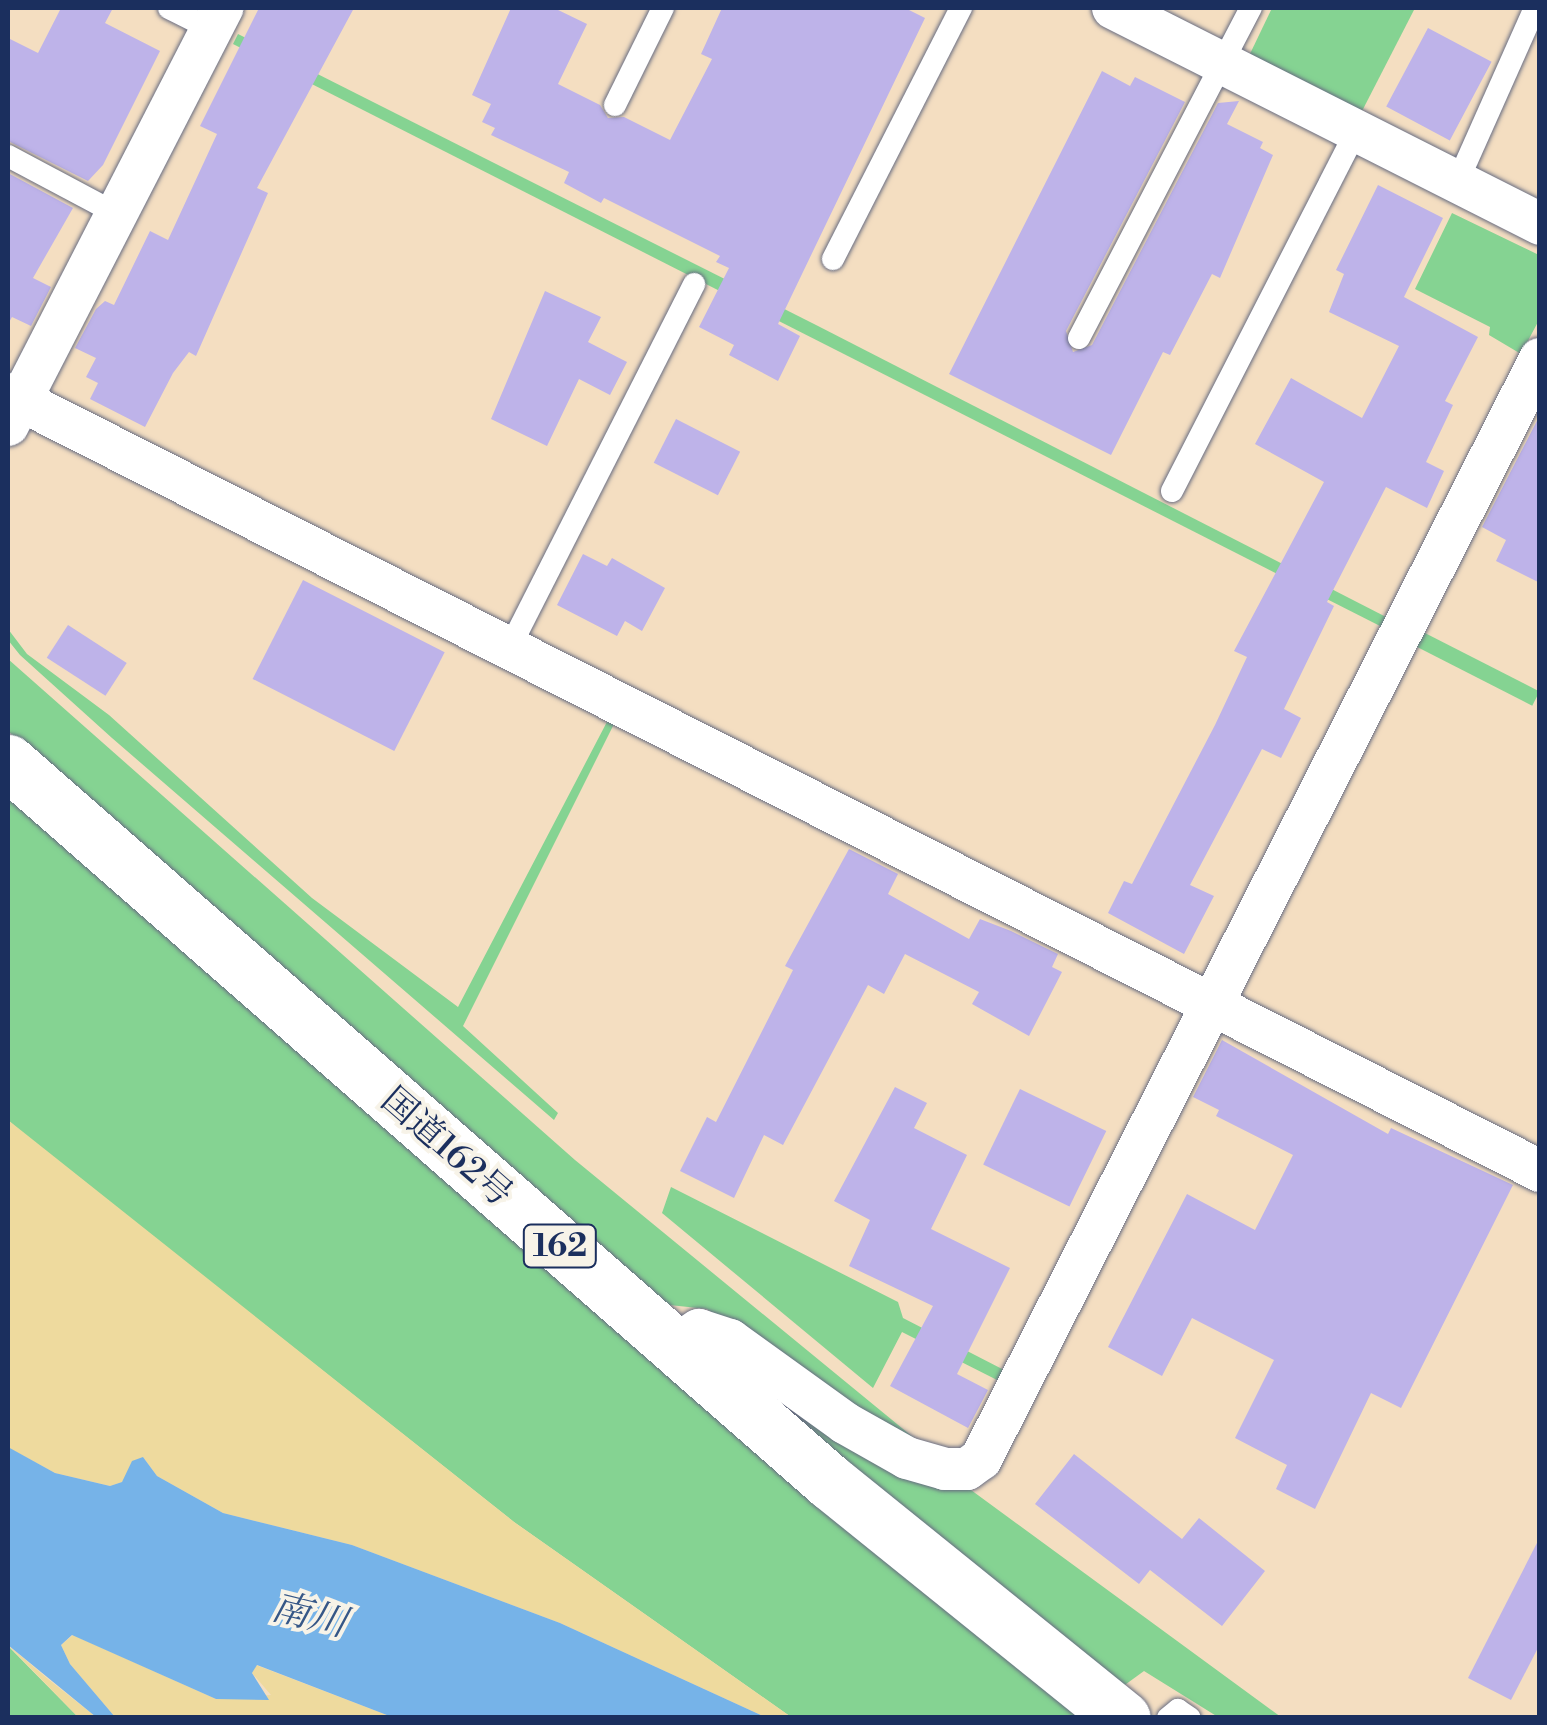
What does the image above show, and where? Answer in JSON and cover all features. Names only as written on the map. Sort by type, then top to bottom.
[{"type":"highway","name":"国道162号","points":[[8,762],[830,1482],[1123,1718]]},
{"type":"street","points":[[1113,8],[1540,224]]},
{"type":"street","points":[[217,18],[12,407],[510,647],[1540,1171]]},
{"type":"street","points":[[674,1346],[699,1330],[730,1340],[907,1458],[967,1469],[981,1458],[1540,359]]},
{"type":"lane","points":[[169,8],[217,18]]},
{"type":"lane","points":[[615,105],[664,8]]},
{"type":"lane","points":[[833,258],[962,8]]},
{"type":"lane","points":[[1080,338],[1252,8]]},
{"type":"lane","points":[[1457,183],[1536,8]]},
{"type":"lane","points":[[1172,491],[1356,132]]},
{"type":"lane","points":[[8,156],[117,214]]},
{"type":"lane","points":[[510,647],[694,284]]},
{"type":"lane","points":[[1168,1718],[1178,1710],[1190,1718]]},
{"type":"green space","points":[[1272,8],[1415,8],[1360,115],[1248,58]]},
{"type":"green space","points":[[238,34],[1390,619],[1384,628],[233,44]]},
{"type":"green space","points":[[1452,213],[1539,255],[1539,320],[1521,354],[1489,335],[1490,327],[1415,289]]},
{"type":"green space","points":[[8,629],[27,654],[109,715],[312,898],[458,1007],[609,718],[616,720],[463,1026],[558,1113],[554,1120],[112,738],[20,655],[8,640]]},
{"type":"green space","points":[[1421,631],[1540,691],[1532,706],[1414,645]]},
{"type":"green space","points":[[8,659],[575,1160],[925,1447],[839,1404],[707,1309],[660,1304],[8,731]]},
{"type":"green space","points":[[8,793],[1086,1717],[791,1717],[514,1522],[21,1132],[8,1120]]},
{"type":"green space","points":[[671,1187],[898,1302],[903,1318],[1006,1371],[1001,1382],[902,1332],[873,1388],[662,1213]]},
{"type":"green space","points":[[732,1358],[938,1484],[971,1490],[1281,1717],[1218,1717],[1144,1671],[1122,1687],[841,1461]]},
{"type":"green space","points":[[8,1646],[78,1717],[8,1717]]},
{"type":"sand","points":[[8,1120],[514,1522],[791,1717],[765,1717],[560,1623],[352,1545],[223,1513],[157,1476],[143,1457],[122,1482],[110,1486],[55,1473],[9,1448]]},
{"type":"sand","points":[[73,1635],[216,1699],[271,1695],[252,1673],[256,1665],[392,1717],[115,1717],[70,1664],[61,1645]]},
{"type":"sand","points":[[8,1645],[48,1679],[96,1717],[78,1717]]},
{"type":"water","name":"南川","points":[[8,1447],[55,1473],[110,1486],[122,1482],[132,1461],[143,1457],[157,1476],[223,1513],[352,1545],[560,1623],[765,1717],[392,1717],[257,1665],[252,1673],[269,1700],[216,1699],[72,1635],[61,1645],[70,1664],[115,1717],[96,1717],[8,1645]]},
{"type":"building","points":[[61,8],[113,8],[105,23],[160,51],[103,165],[88,181],[8,141],[8,38],[38,53]]},
{"type":"building","points":[[259,8],[354,8],[257,188],[268,193],[196,356],[189,352],[173,373],[145,427],[90,399],[98,383],[86,377],[96,358],[75,348],[96,309],[105,301],[114,305],[150,231],[168,240],[217,134],[200,126]]},
{"type":"building","points":[[511,8],[554,8],[587,24],[558,84],[600,105],[608,118],[624,117],[670,140],[712,59],[701,54],[722,8],[905,8],[925,18],[778,324],[800,336],[778,381],[729,355],[734,345],[699,327],[729,268],[716,262],[720,256],[604,198],[601,203],[564,183],[569,172],[491,135],[495,128],[482,122],[491,104],[472,95]]},
{"type":"building","points":[[1428,28],[1492,62],[1450,140],[1386,107]]},
{"type":"building","points":[[1102,71],[1130,86],[1135,77],[1185,102],[1066,331],[1073,352],[1092,345],[1218,103],[1239,101],[1227,124],[1263,142],[1260,148],[1273,155],[1220,278],[1212,274],[1170,355],[1163,352],[1111,455],[949,374]]},
{"type":"building","points":[[8,173],[73,208],[33,278],[51,287],[31,326],[12,317],[8,324]]},
{"type":"building","points":[[1378,185],[1443,218],[1404,297],[1478,337],[1445,401],[1453,405],[1426,462],[1444,471],[1427,508],[1386,487],[1327,602],[1334,606],[1284,709],[1301,718],[1281,758],[1262,749],[1190,885],[1214,896],[1184,954],[1108,913],[1124,881],[1132,884],[1215,725],[1247,657],[1234,651],[1324,482],[1255,444],[1291,378],[1362,418],[1399,346],[1329,312],[1344,274],[1336,270]]},
{"type":"building","points":[[545,291],[601,317],[588,342],[627,362],[610,395],[579,379],[547,446],[491,419]]},
{"type":"building","points":[[1540,415],[1540,583],[1496,561],[1506,540],[1482,527]]},
{"type":"building","points":[[676,419],[740,452],[718,495],[654,463]]},
{"type":"building","points":[[583,554],[607,566],[612,558],[665,588],[642,631],[625,621],[617,636],[557,605]]},
{"type":"building","points":[[303,580],[445,652],[394,751],[253,679]]},
{"type":"building","points":[[68,625],[127,663],[105,696],[47,658]]},
{"type":"building","points":[[849,849],[898,874],[888,894],[969,939],[980,919],[1011,931],[1058,954],[1052,967],[1062,972],[1029,1036],[972,1004],[979,992],[905,954],[884,994],[868,985],[783,1145],[764,1135],[734,1198],[680,1171],[707,1117],[716,1122],[793,970],[785,966]]},
{"type":"building","points":[[1222,1040],[1388,1134],[1391,1128],[1513,1185],[1401,1408],[1371,1393],[1315,1509],[1276,1489],[1287,1465],[1235,1438],[1274,1360],[1192,1318],[1162,1376],[1108,1347],[1187,1194],[1255,1230],[1293,1155],[1216,1116],[1219,1110],[1193,1097]]},
{"type":"building","points":[[895,1087],[927,1103],[914,1128],[967,1155],[931,1229],[1010,1268],[957,1374],[988,1390],[968,1428],[890,1386],[933,1306],[849,1266],[870,1220],[834,1201]]},
{"type":"building","points":[[1020,1089],[1106,1131],[1069,1207],[983,1164]]},
{"type":"building","points":[[1074,1454],[1182,1539],[1199,1518],[1265,1571],[1222,1626],[1150,1570],[1139,1584],[1035,1504]]},
{"type":"building","points":[[1540,1537],[1540,1644],[1511,1700],[1468,1678]]}]
